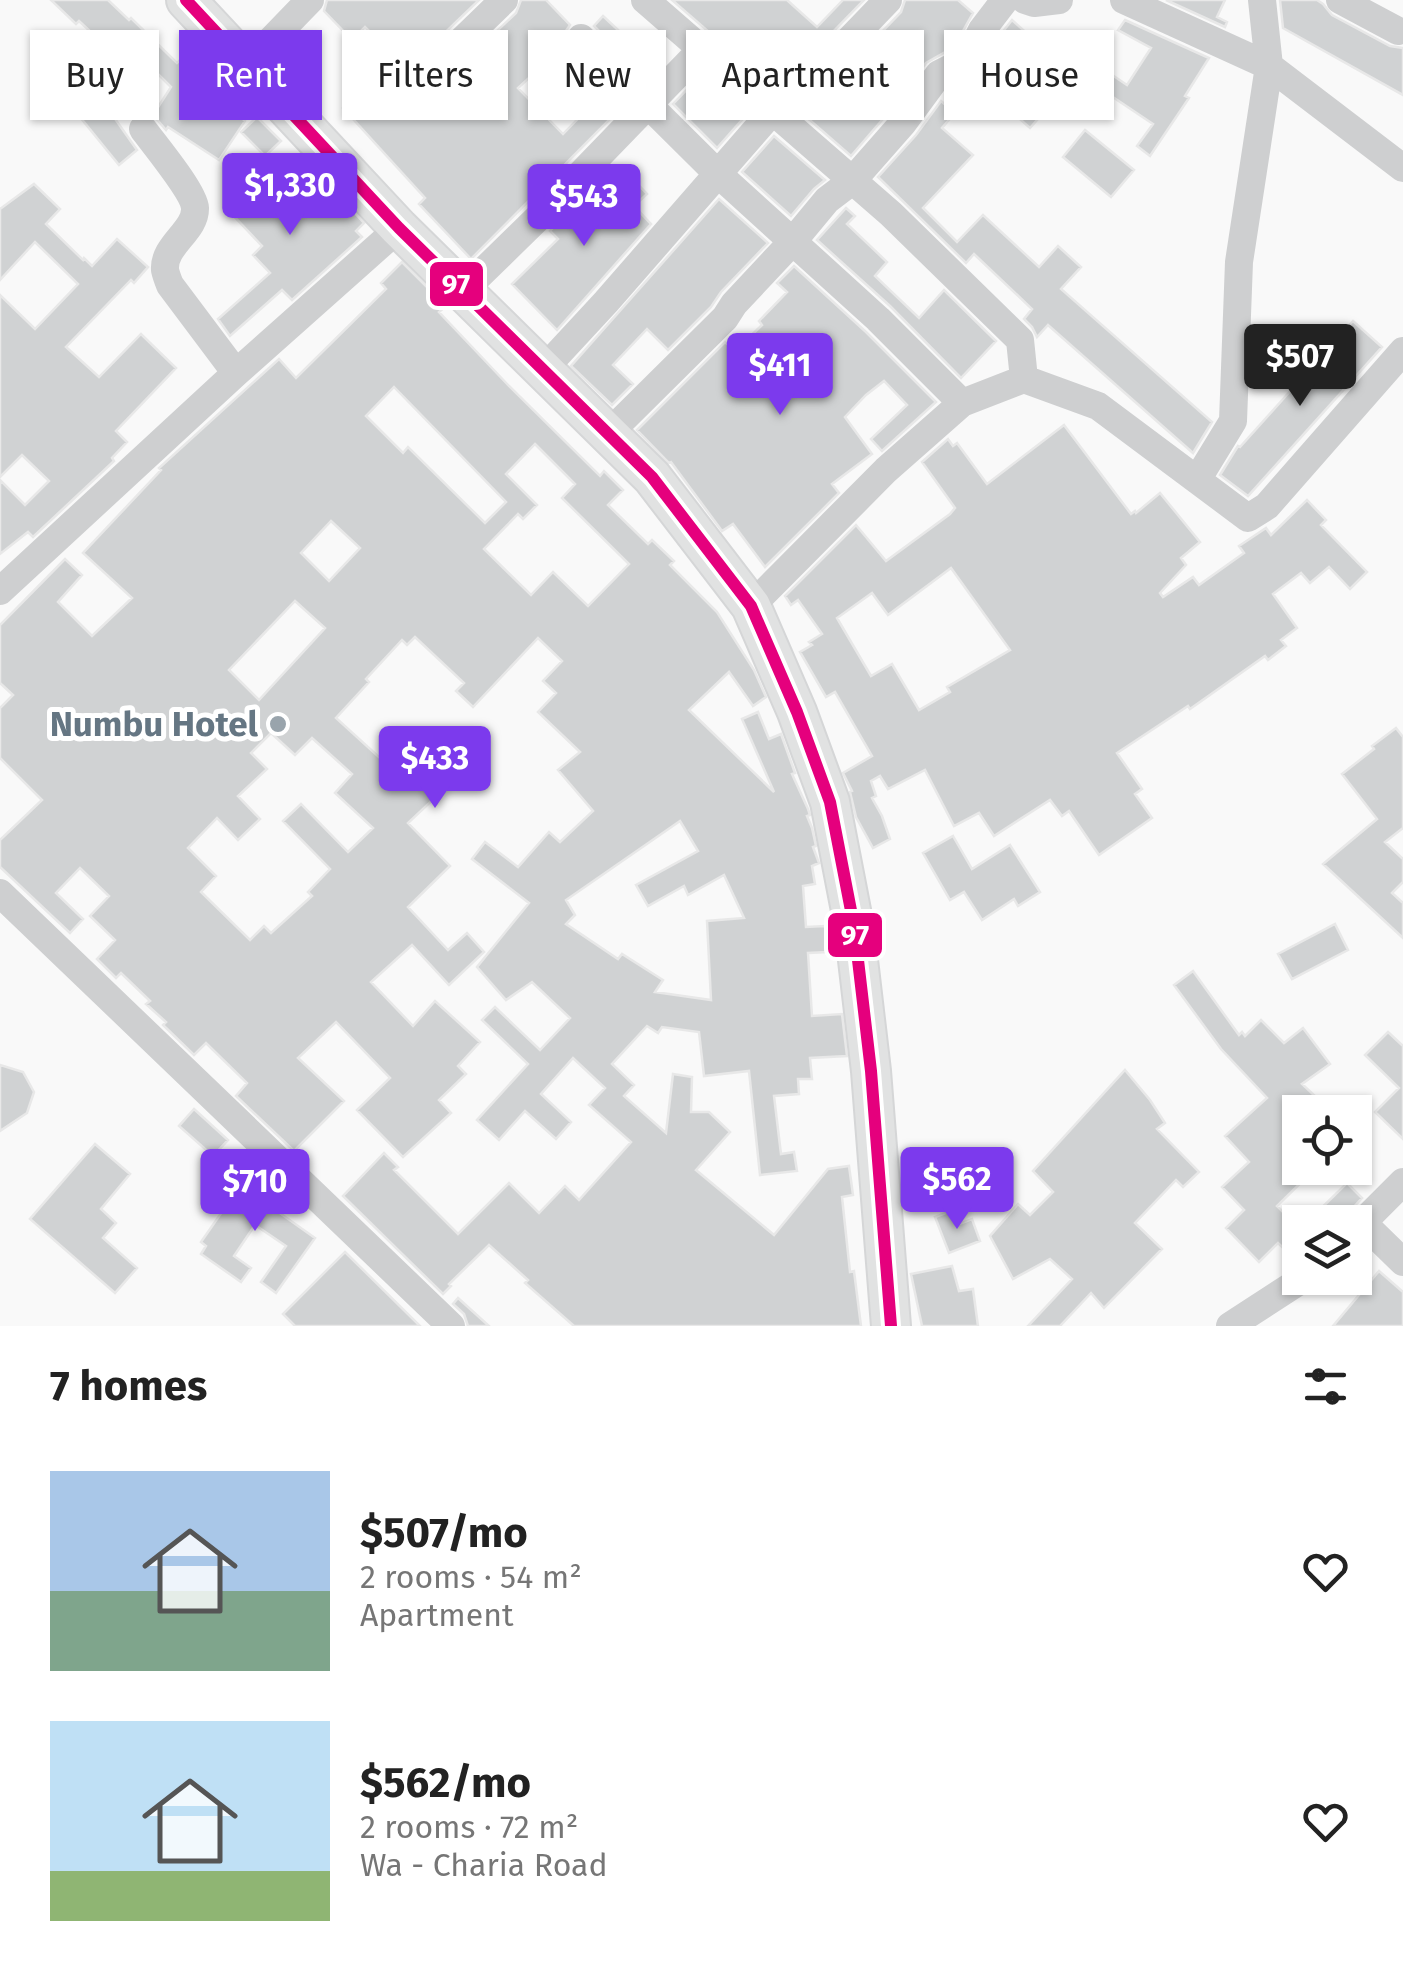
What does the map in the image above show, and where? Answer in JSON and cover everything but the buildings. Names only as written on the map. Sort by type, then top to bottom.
[{"type":"street","points":[[186,0],[215,30]]},
{"type":"street","points":[[281,30],[310,0]]},
{"type":"street","points":[[473,30],[504,0]]},
{"type":"street","points":[[645,0],[686,37]]},
{"type":"street","points":[[859,30],[888,0]]},
{"type":"street","points":[[608,434],[725,318],[827,200],[852,181],[903,124],[939,74],[967,60],[982,30],[1005,0]]},
{"type":"street","points":[[1025,0],[1034,4],[1058,0]]},
{"type":"street","points":[[1124,0],[1268,66],[1403,168]]},
{"type":"street","points":[[1197,480],[1233,421],[1239,262],[1268,66],[1262,0]]},
{"type":"street","points":[[1340,0],[1398,31]]},
{"type":"street","points":[[666,86],[686,66]]},
{"type":"street","points":[[300,120],[399,228],[652,477],[751,606],[797,712],[830,802],[850,909],[870,1072],[891,1326]]},
{"type":"street","points":[[463,291],[633,120]]},
{"type":"street","points":[[663,120],[878,319],[962,403]]},
{"type":"street","points":[[543,370],[765,120]]},
{"type":"street","points":[[785,120],[890,214],[1020,340],[1024,379]]},
{"type":"street","points":[[144,129],[191,196],[195,210],[164,268],[170,285],[236,373]]},
{"type":"street","points":[[0,591],[399,228]]},
{"type":"street","points":[[751,606],[886,470],[962,403],[1024,379],[1098,406],[1248,518],[1267,506],[1403,351]]},
{"type":"street","points":[[0,893],[452,1326]]},
{"type":"street","points":[[1372,1213],[1403,1182]]},
{"type":"street","points":[[1372,1237],[1403,1262]]},
{"type":"street","points":[[1230,1326],[1282,1292]]},
{"type":"transit line","name":"97","points":[[186,0],[399,228],[652,477],[751,606],[797,712],[830,802],[854,926],[871,1071],[891,1326]]},
{"type":"place","name":"Numbu Hotel","points":[[278,724]]}]
